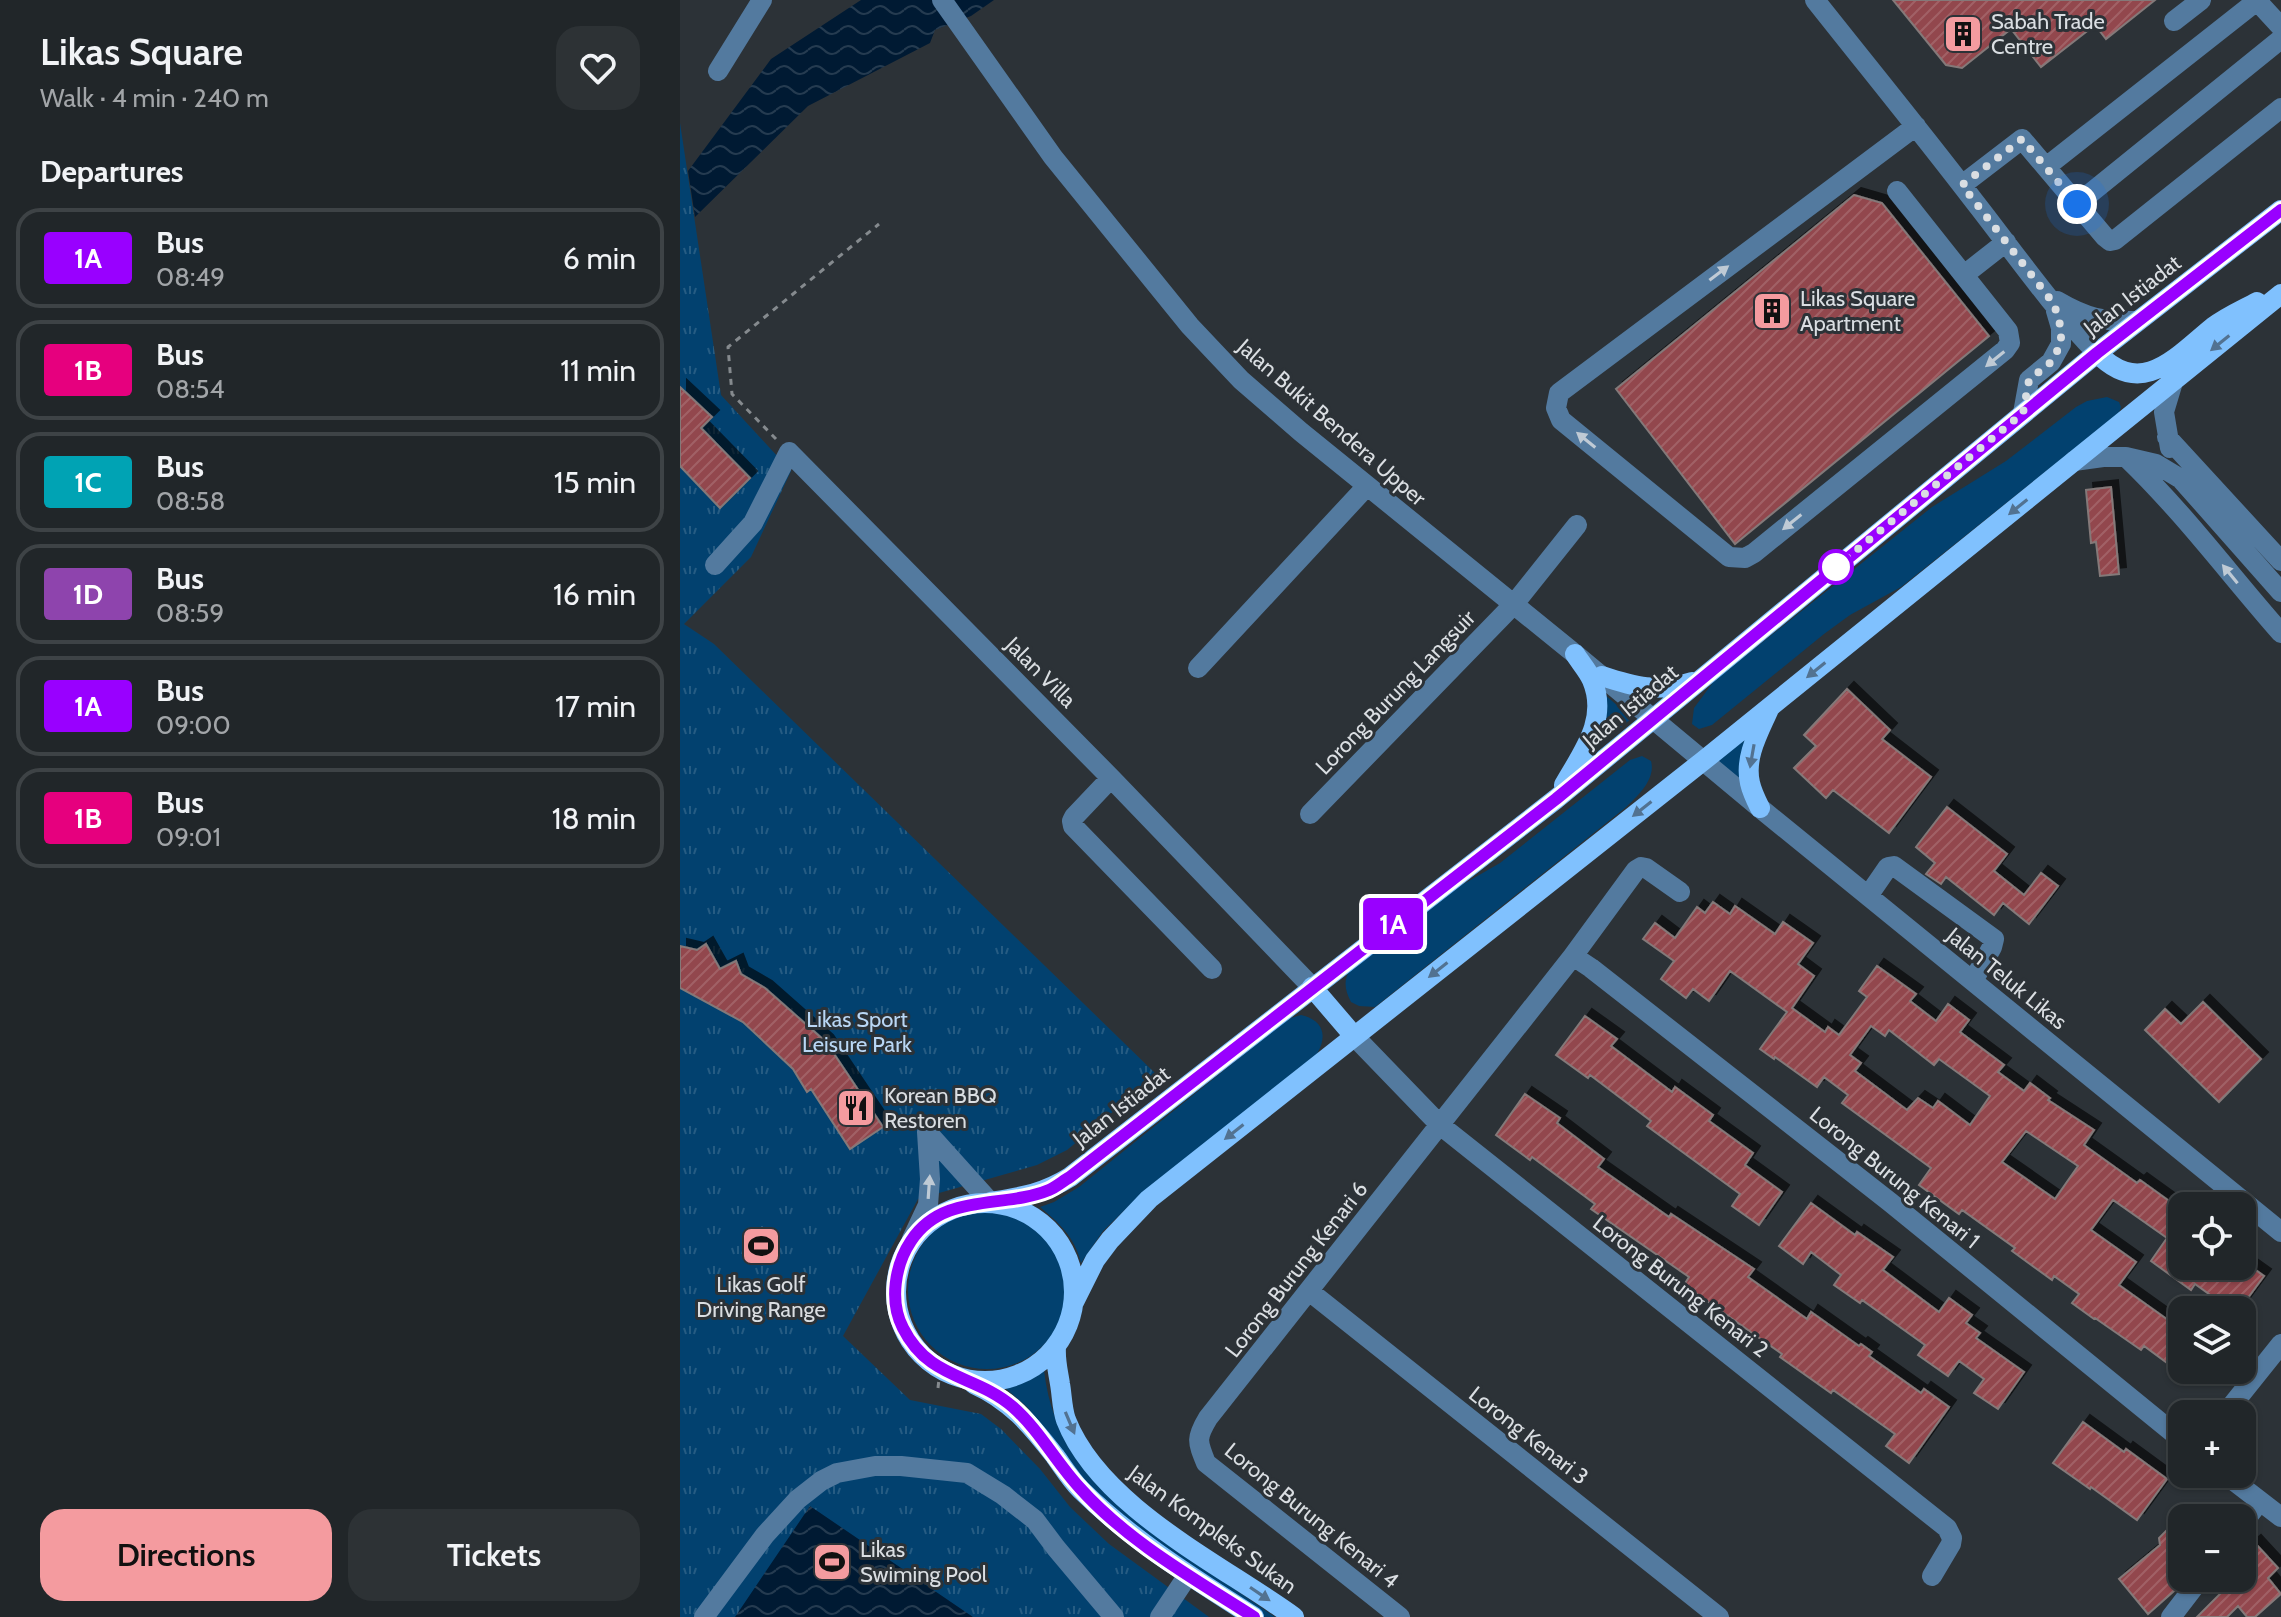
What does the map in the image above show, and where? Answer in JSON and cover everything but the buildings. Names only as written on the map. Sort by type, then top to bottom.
[{"type":"main road","name":"Jalan Istiadat","points":[[990,1202],[1050,1189],[1070,1177],[1556,799],[2023,413],[2281,210]]},
{"type":"main road","points":[[2097,353],[2115,367],[2132,374],[2158,369],[2173,361],[2216,325],[2281,292]]},
{"type":"main road","points":[[939,1379],[1002,1380],[1032,1369],[1065,1334],[1074,1302],[1095,1260],[1127,1220],[1149,1199],[1703,761],[2281,292]]},
{"type":"main road","points":[[1556,799],[1591,738],[1596,712],[1593,682],[1575,654]]},
{"type":"main road","points":[[1602,676],[1636,687],[1671,689],[1700,679]]},
{"type":"main road","points":[[1760,808],[1749,782],[1751,749],[1771,706]]},
{"type":"main road","points":[[1312,987],[1354,1036]]},
{"type":"main road","points":[[1074,1302],[1072,1273],[1062,1246],[1043,1224],[1018,1209],[990,1202],[960,1206],[933,1218],[912,1239],[898,1266],[895,1296],[901,1325],[939,1379],[995,1394],[1014,1408],[1078,1487],[1145,1546],[1254,1617]]},
{"type":"main road","name":"Jalan Kompleks Sukan","points":[[1056,1347],[1055,1359],[1066,1418],[1093,1467],[1115,1490],[1159,1526],[1294,1617]]},
{"type":"street","points":[[718,71],[762,0]]},
{"type":"street","name":"Jalan Bukit Bendera Upper","points":[[942,0],[1053,157],[1190,326],[1241,380],[1703,761]]},
{"type":"street","points":[[1815,0],[2078,335],[2097,353]]},
{"type":"street","points":[[2174,21],[2201,0]]},
{"type":"street","points":[[2046,167],[2253,2],[2262,5],[2281,27]]},
{"type":"street","points":[[2077,204],[2281,39]]},
{"type":"street","points":[[1962,185],[2022,139],[2105,237],[2115,240],[2281,108]]},
{"type":"street","points":[[1897,191],[2008,331],[2010,343],[1745,558],[1729,557],[1561,420],[1556,408],[1559,393],[1916,126]]},
{"type":"street","points":[[1964,275],[2006,242]]},
{"type":"street","points":[[2050,299],[2090,318],[2108,322],[2137,321]]},
{"type":"street","points":[[2023,413],[2029,380],[2051,362],[2061,344],[2061,328],[2050,299]]},
{"type":"street","points":[[2173,382],[2164,412],[2167,437],[2181,479]]},
{"type":"street","points":[[2167,437],[2281,561]]},
{"type":"street","points":[[715,565],[753,523],[789,452]]},
{"type":"street","name":"Jalan Villa","points":[[789,452],[1312,987]]},
{"type":"street","points":[[2126,457],[2162,491],[2281,633]]},
{"type":"street","points":[[2074,461],[2126,457],[2156,464],[2181,479],[2281,592]]},
{"type":"street","points":[[1198,668],[1367,486]]},
{"type":"street","name":"Lorong Burung Langsuir","points":[[1310,814],[1514,604],[1577,525]]},
{"type":"street","name":"Jalan Teluk Likas","points":[[1703,761],[2281,1232]]},
{"type":"street","points":[[1111,778],[1074,817],[1073,826],[1212,969]]},
{"type":"street","points":[[1868,896],[1888,867],[1894,866],[1994,939],[1973,981]]},
{"type":"street","name":"Lorong Burung Kenari 6","points":[[1199,1446],[1198,1435],[1208,1418],[1573,956],[1636,870],[1641,867],[1651,870],[1680,892]]},
{"type":"street","name":"Lorong Burung Kenari 1","points":[[1573,956],[1890,1202],[2168,1429]]},
{"type":"street","name":"Lorong Burung Kenari 2","points":[[1354,1036],[1440,1125],[1947,1528],[1952,1538],[1932,1576]]},
{"type":"street","points":[[912,1239],[928,1205],[927,1132],[990,1202]]},
{"type":"street","name":"Lorong Kenari 3","points":[[1309,1291],[1719,1617]]},
{"type":"street","points":[[2236,1400],[2281,1344]]},
{"type":"street","name":"Lorong Burung Kenari 4","points":[[1199,1446],[1206,1463],[1400,1617]]},
{"type":"street","points":[[704,1617],[765,1535],[798,1499],[821,1481],[837,1473],[875,1466],[901,1466],[967,1473],[1003,1495],[1035,1520],[1114,1617]]},
{"type":"street","points":[[2243,1488],[2281,1517]]},
{"type":"street","points":[[2256,1506],[2260,1501]]},
{"type":"street","points":[[1160,1617],[1188,1575]]},
{"type":"street","points":[[2171,1617],[2190,1592]]},
{"type":"path","points":[[789,452],[732,394],[728,347],[879,224]]},
{"type":"green space","name":"Likas Sport Leisure Park","points":[[680,123],[721,395],[791,471],[751,557],[684,624],[714,644],[1157,1075],[1067,1150],[1037,1165],[918,1199],[843,1336],[910,1400],[981,1414],[1001,1429],[1040,1469],[1070,1507],[1109,1544],[1209,1617],[680,1617]]},
{"type":"green space","points":[[2107,397],[2119,402],[2119,413],[1901,587],[1850,615],[1712,725],[1699,729],[1692,724],[1694,708],[1714,681],[1932,507],[2006,461],[2076,407]]},
{"type":"green space","points":[[1598,689],[1632,718],[1587,756]]},
{"type":"green space","points":[[1745,740],[1746,784],[1718,762],[1720,757]]},
{"type":"green space","points":[[1642,756],[1651,761],[1651,774],[1645,787],[1625,808],[1375,1007],[1351,1002],[1346,986],[1350,970],[1441,897],[1500,863],[1630,760]]},
{"type":"green space","points":[[1301,1015],[1314,1021],[1321,1029],[1323,1035],[1317,1054],[1135,1200],[1103,1231],[1081,1263],[1070,1238],[1040,1207],[1079,1187],[1288,1019]]},
{"type":"green space","points":[[987,1211],[1017,1217],[1043,1234],[1060,1260],[1066,1290],[1060,1320],[1043,1346],[1017,1363],[987,1369],[957,1363],[931,1346],[914,1320],[908,1290],[914,1260],[931,1234],[957,1217]]},
{"type":"green space","points":[[1044,1370],[1050,1402],[1060,1430],[1074,1455],[1092,1477],[1134,1517],[1275,1617],[1265,1617],[1141,1532],[1085,1483],[1027,1407],[1003,1386],[1020,1382]]},
{"type":"water","points":[[861,0],[994,0],[971,16],[935,30],[930,43],[808,106],[695,217],[688,171],[771,59]]},
{"type":"water","name":"Likas Swiming Pool","points":[[810,1506],[973,1617],[735,1617]]},
{"type":"bus line","name":"1A","points":[[1254,1617],[1145,1546],[1111,1518],[1078,1487],[1014,1408],[995,1394],[940,1370],[917,1351],[901,1325],[895,1296],[898,1266],[912,1239],[933,1218],[960,1206],[1030,1195],[1050,1189],[1070,1177],[1556,799],[2097,353],[2281,210]]},
{"type":"place","name":"Sabah Trade Centre","points":[[1963,34]]},
{"type":"place","name":"Likas Square Apartment","points":[[1772,311]]},
{"type":"place","name":"Korean BBQ Restoren","points":[[856,1108]]},
{"type":"place","name":"Likas Golf Driving Range","points":[[761,1246]]},
{"type":"place","name":"Likas Swiming Pool","points":[[832,1562]]},
{"type":"route","points":[[1836,567],[2023,413],[2029,380],[2051,362],[2061,344],[2061,328],[2054,304],[1962,185],[2022,139],[2077,204]]}]
